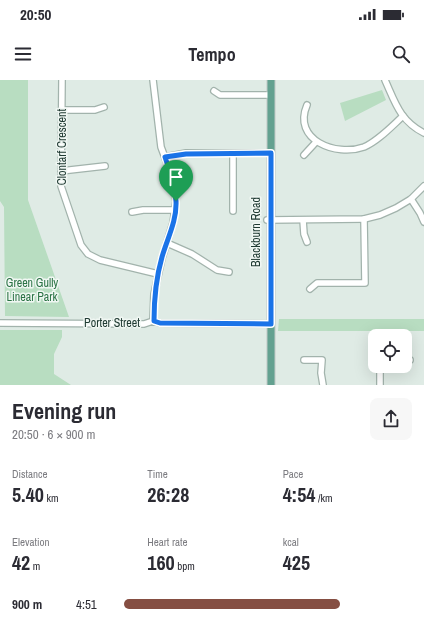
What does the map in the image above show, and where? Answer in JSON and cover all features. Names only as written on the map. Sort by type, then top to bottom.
[{"type":"main road","name":"Blackburn Road","points":[[267,385],[270,220],[268,80]]},
{"type":"main road","name":"Blackburn Road","points":[[269,153],[271,80]]},
{"type":"main road","name":"Blackburn Road","points":[[269,324],[271,385]]},
{"type":"street","name":"Clontarf Crescent","points":[[62,80],[61,186],[81,245],[88,254],[100,260],[158,274]]},
{"type":"street","points":[[153,80],[161,147],[170,171],[176,201],[173,223],[162,258],[154,294],[154,321]]},
{"type":"street","points":[[385,80],[398,111],[412,125],[424,133]]},
{"type":"street","points":[[214,91],[220,94],[268,95]]},
{"type":"street","points":[[307,105],[305,110],[305,122],[307,129],[316,142],[340,150],[358,148],[374,141],[403,116]]},
{"type":"street","points":[[62,110],[95,110],[104,107]]},
{"type":"street","points":[[304,155],[316,142]]},
{"type":"street","points":[[165,157],[186,154],[269,153]]},
{"type":"street","points":[[233,154],[233,211]]},
{"type":"street","points":[[61,171],[105,166]]},
{"type":"street","points":[[270,220],[364,219],[380,215],[396,208],[411,199],[424,186]]},
{"type":"street","points":[[411,199],[424,222]]},
{"type":"street","points":[[132,212],[144,210],[175,210]]},
{"type":"street","points":[[310,290],[317,283],[365,283],[364,219]]},
{"type":"street","points":[[303,220],[304,234],[307,242]]},
{"type":"street","points":[[167,242],[192,254],[217,270],[229,272]]},
{"type":"street","name":"Porter Street","points":[[0,323],[144,324],[154,321],[160,323],[269,324]]},
{"type":"street","points":[[304,360],[322,360],[321,373],[323,385]]},
{"type":"street","points":[[380,373],[380,385]]},
{"type":"green space","name":"Green Gully Linear Park","points":[[0,80],[28,80],[28,200],[69,317],[5,316],[4,207],[0,201]]},
{"type":"green space","points":[[382,90],[386,100],[345,121],[340,103]]},
{"type":"green space","points":[[279,319],[424,319],[424,331],[412,331],[412,329],[368,329],[368,331],[278,331]]},
{"type":"green space","name":"Green Gully Linear Park","points":[[0,330],[62,330],[62,337],[54,354],[54,374],[71,385],[0,385]]},
{"type":"route","points":[[271,153],[271,324],[160,323],[154,321],[154,294],[162,258],[173,223],[176,201],[170,171],[165,157],[186,154],[271,153]]}]
